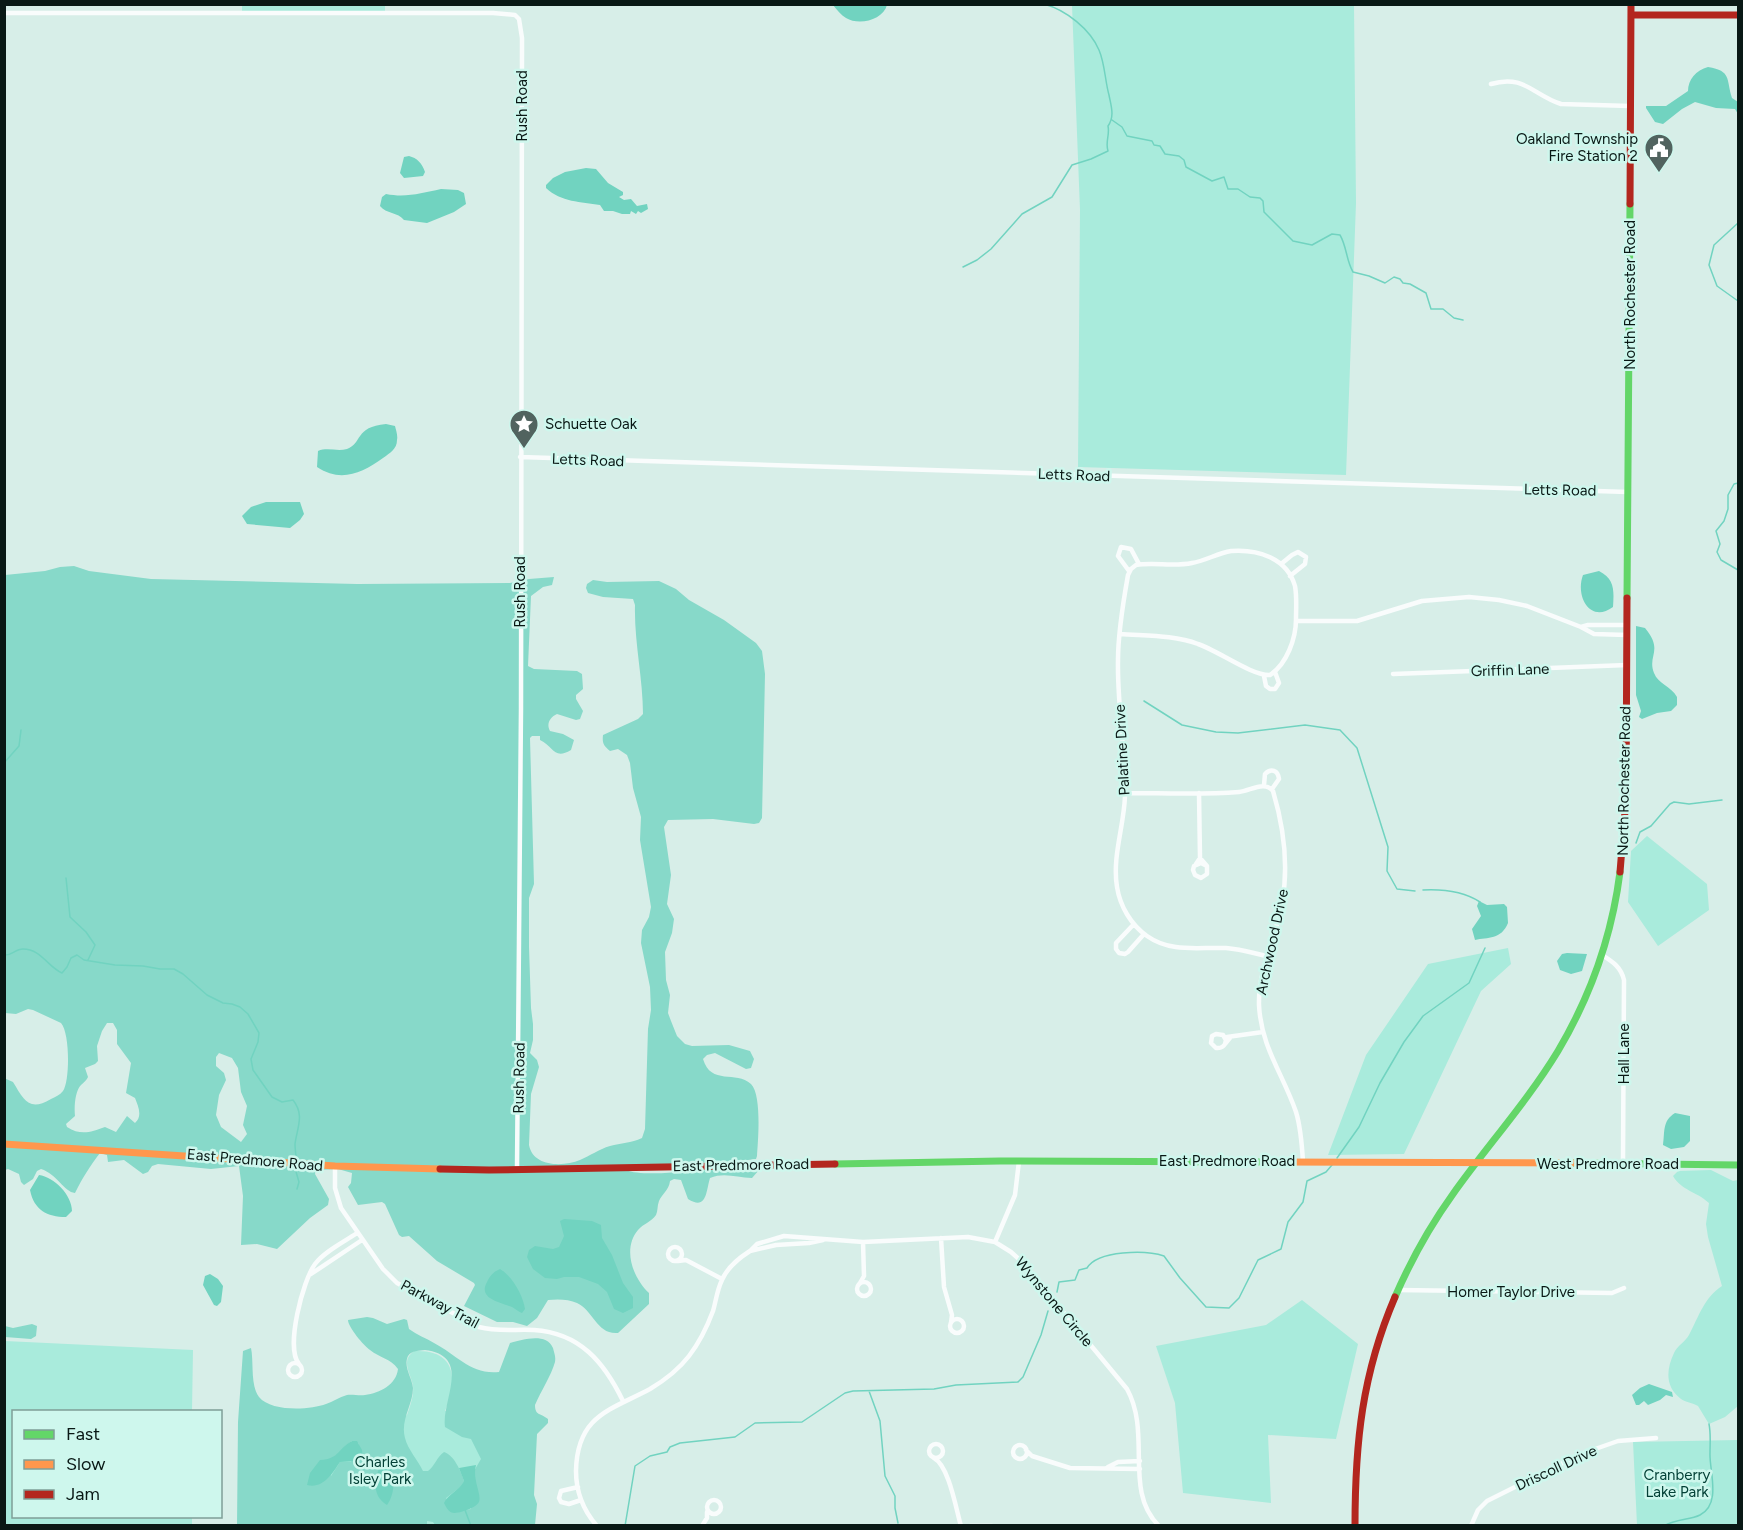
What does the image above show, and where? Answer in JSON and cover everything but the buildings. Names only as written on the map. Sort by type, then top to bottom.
[{"type":"street","points":[[4,13],[172,12],[172,4]]},
{"type":"street","name":"North Rochester Road","points":[[1355,1526],[1356,1468],[1363,1401],[1378,1340],[1398,1290],[1409,1265],[1430,1229],[1562,1045],[1593,981],[1617,896],[1625,835],[1631,4]]},
{"type":"street","name":"Rush Road","points":[[172,12],[493,13],[515,15],[519,19],[522,38],[518,1170]]},
{"type":"street","points":[[1631,15],[1738,15]]},
{"type":"street","points":[[1491,84],[1515,81],[1526,84],[1561,104],[1630,106]]},
{"type":"street","name":"Letts Road","points":[[520,457],[1628,492]]},
{"type":"street","name":"Palatine Drive","points":[[1139,564],[1131,549],[1121,548],[1118,556],[1129,571],[1118,658],[1125,793],[1116,874],[1123,908],[1144,934],[1162,944],[1179,948],[1226,948],[1266,956]]},
{"type":"street","points":[[1120,634],[1191,641],[1264,676],[1275,672],[1291,646],[1296,621],[1296,596],[1290,576],[1281,564],[1264,554],[1242,551],[1222,553],[1186,564],[1139,564],[1133,566],[1129,571]]},
{"type":"street","points":[[1281,564],[1298,552],[1306,557],[1305,564],[1290,576]]},
{"type":"street","points":[[1296,621],[1357,621],[1422,602],[1469,597],[1527,606],[1581,627],[1588,633],[1627,635]]},
{"type":"street","points":[[1581,627],[1627,625]]},
{"type":"street","name":"Griffin Lane","points":[[1393,674],[1627,665]]},
{"type":"street","points":[[1264,676],[1267,688],[1275,689],[1279,683],[1275,672]]},
{"type":"street","name":"Archwood Drive","points":[[1125,793],[1238,792],[1264,785],[1265,774],[1269,771],[1278,774],[1279,778],[1272,789],[1283,827],[1286,867],[1282,903],[1259,986],[1263,1032],[1269,1053],[1296,1114],[1301,1132],[1303,1162]]},
{"type":"street","points":[[1264,785],[1272,789]]},
{"type":"street","points":[[1199,793],[1200,858],[1193,868],[1193,873],[1201,878],[1207,874],[1200,858]]},
{"type":"street","points":[[1196,864],[1205,865]]},
{"type":"street","points":[[1134,924],[1116,943],[1116,949],[1125,954],[1144,934]]},
{"type":"street","name":"Hall Lane","points":[[1602,955],[1616,964],[1624,980],[1623,1164]]},
{"type":"street","points":[[1230,1038],[1221,1048],[1216,1048],[1211,1041],[1212,1036],[1216,1034],[1230,1038],[1263,1032]]},
{"type":"street","points":[[1223,1035],[1226,1040],[1225,1044]]},
{"type":"street","name":"East Predmore Road","points":[[4,1144],[335,1166],[518,1170],[1019,1161],[1478,1162]]},
{"type":"street","points":[[995,1242],[1015,1195],[1019,1161]]},
{"type":"street","name":"West Predmore Road","points":[[1478,1162],[1738,1165]]},
{"type":"street","name":"Parkway Trail","points":[[335,1166],[335,1188],[338,1202],[383,1269],[397,1282],[479,1327],[490,1330],[543,1331],[580,1345],[603,1366],[622,1401]]},
{"type":"street","points":[[295,1357],[302,1372],[295,1377],[288,1371],[295,1357],[296,1325],[301,1295],[313,1267],[333,1249],[357,1233]]},
{"type":"street","name":"Wynstone Circle","points":[[597,1526],[586,1512],[581,1500],[577,1459],[586,1431],[594,1420],[622,1401],[653,1387],[669,1376],[689,1355],[707,1326],[722,1279],[733,1265],[757,1244],[776,1238],[808,1237],[864,1242],[976,1237],[995,1242],[1011,1252],[1021,1261],[1127,1389],[1137,1410],[1140,1489],[1143,1503],[1158,1525]]},
{"type":"street","points":[[941,1238],[944,1287],[952,1315],[950,1328],[957,1334],[962,1332],[964,1324],[952,1315]]},
{"type":"street","points":[[311,1274],[362,1240]]},
{"type":"street","points":[[864,1242],[864,1276],[871,1287],[871,1292],[863,1296],[857,1290],[864,1276]]},
{"type":"street","points":[[686,1260],[674,1262],[668,1255],[669,1250],[678,1248],[686,1260],[722,1279]]},
{"type":"street","points":[[333,1249],[338,1257]]},
{"type":"street","points":[[678,1261],[682,1258],[682,1253]]},
{"type":"street","points":[[860,1283],[868,1283]]},
{"type":"street","name":"Homer Taylor Drive","points":[[1398,1290],[1612,1293],[1624,1288]]},
{"type":"street","points":[[951,1323],[959,1319]]},
{"type":"street","points":[[291,1364],[295,1362],[299,1364]]},
{"type":"street","name":"Driscoll Drive","points":[[1471,1526],[1478,1510],[1487,1501],[1581,1454],[1618,1441],[1656,1438]]},
{"type":"street","points":[[940,1463],[943,1450],[941,1446],[934,1444],[928,1451],[940,1463],[951,1490],[961,1526]]},
{"type":"street","points":[[1032,1456],[1015,1458],[1012,1454],[1013,1449],[1021,1445],[1032,1456],[1070,1468],[1140,1469]]},
{"type":"street","points":[[1024,1458],[1027,1455],[1026,1450]]},
{"type":"street","points":[[934,1458],[942,1455]]},
{"type":"street","points":[[1108,1467],[1118,1462],[1140,1461]]},
{"type":"street","points":[[578,1487],[561,1491],[559,1498],[566,1504],[581,1500]]},
{"type":"street","points":[[702,1526],[707,1518],[720,1510],[719,1501],[710,1501],[707,1518]]},
{"type":"street","points":[[707,1510],[715,1514]]},
{"type":"street","points":[[970,1526],[992,1526]]},
{"type":"green space","points":[[242,5],[385,5],[385,13],[242,12]]},
{"type":"green space","points":[[1072,5],[1354,5],[1356,203],[1346,475],[1078,467],[1080,210]]},
{"type":"green space","points":[[74,566],[89,571],[151,579],[357,584],[510,583],[554,577],[552,585],[543,587],[531,596],[528,666],[534,669],[577,671],[582,674],[583,689],[576,695],[583,711],[580,719],[576,720],[557,714],[549,723],[550,731],[574,740],[571,750],[561,754],[557,753],[540,740],[540,736],[530,738],[534,884],[529,898],[533,1024],[530,1053],[537,1060],[539,1067],[531,1094],[529,1145],[536,1158],[557,1164],[573,1162],[606,1147],[638,1140],[642,1138],[645,1129],[648,1029],[651,1010],[650,987],[641,943],[642,930],[651,907],[640,840],[641,817],[633,788],[630,763],[627,755],[618,749],[610,751],[604,744],[603,738],[603,735],[638,719],[643,714],[635,605],[633,599],[603,597],[588,593],[587,584],[593,580],[659,581],[676,589],[689,600],[724,620],[756,643],[762,651],[765,674],[762,818],[759,823],[754,824],[713,819],[668,820],[664,827],[671,875],[667,904],[674,919],[665,952],[666,980],[670,995],[668,1013],[677,1036],[685,1044],[692,1046],[729,1045],[750,1051],[754,1059],[751,1068],[746,1069],[715,1053],[703,1059],[712,1072],[745,1080],[751,1084],[757,1098],[757,1156],[756,1159],[748,1160],[625,1170],[649,1173],[724,1168],[759,1170],[752,1178],[726,1175],[710,1178],[705,1198],[699,1203],[688,1199],[681,1180],[670,1181],[659,1201],[656,1215],[638,1230],[631,1246],[631,1263],[638,1280],[649,1293],[649,1304],[618,1333],[605,1330],[582,1306],[567,1300],[548,1300],[537,1318],[527,1326],[513,1322],[497,1322],[464,1306],[474,1283],[437,1261],[409,1236],[399,1235],[385,1204],[382,1202],[358,1205],[348,1187],[352,1173],[338,1169],[316,1170],[315,1174],[329,1199],[328,1205],[310,1218],[277,1249],[257,1244],[241,1245],[243,1196],[239,1166],[211,1169],[158,1164],[143,1174],[124,1160],[108,1162],[107,1155],[100,1153],[75,1193],[67,1190],[52,1175],[41,1169],[24,1185],[19,1174],[5,1170],[4,1078],[13,1082],[28,1102],[44,1103],[63,1091],[67,1078],[68,1057],[66,1036],[61,1023],[28,1009],[16,1014],[5,1013],[5,575]],"holes":[[[107,1023],[113,1023],[117,1030],[117,1044],[131,1063],[126,1093],[135,1098],[139,1117],[135,1123],[127,1116],[116,1132],[105,1127],[91,1132],[77,1132],[67,1127],[66,1124],[75,1116],[77,1091],[88,1077],[85,1068],[98,1061],[97,1046]],[[219,1053],[232,1058],[238,1068],[241,1092],[247,1106],[243,1125],[247,1134],[241,1142],[221,1127],[216,1115],[219,1095],[226,1080],[224,1073],[216,1066],[216,1057]]]},
{"type":"green space","points":[[1647,836],[1707,884],[1709,910],[1658,946],[1628,902],[1631,851]]},
{"type":"green space","points":[[1508,948],[1511,964],[1481,991],[1404,1154],[1328,1155],[1366,1055],[1428,964]]},
{"type":"green space","points":[[1711,1170],[1733,1181],[1738,1180],[1738,1406],[1725,1417],[1709,1424],[1698,1406],[1683,1400],[1672,1389],[1668,1372],[1675,1351],[1689,1335],[1706,1302],[1722,1286],[1708,1237],[1706,1224],[1709,1203],[1681,1185],[1673,1176],[1678,1171]]},
{"type":"green space","points":[[1302,1300],[1358,1344],[1336,1439],[1268,1435],[1271,1503],[1183,1493],[1175,1403],[1156,1346],[1266,1325]]},
{"type":"green space","name":"Charles Isley Park","points":[[367,1317],[387,1324],[407,1320],[409,1329],[412,1331],[472,1367],[489,1372],[499,1372],[510,1343],[533,1338],[550,1343],[555,1362],[535,1405],[537,1413],[548,1419],[548,1423],[537,1434],[535,1525],[435,1525],[427,1521],[427,1526],[237,1526],[238,1422],[243,1351],[251,1348],[256,1392],[265,1402],[272,1405],[310,1408],[347,1395],[365,1395],[382,1390],[391,1384],[398,1369],[367,1348],[353,1332],[348,1320]],"holes":[[[425,1350],[439,1354],[448,1361],[451,1370],[445,1427],[462,1437],[471,1439],[481,1459],[474,1471],[471,1509],[453,1513],[446,1498],[463,1485],[464,1481],[451,1456],[444,1452],[428,1471],[423,1471],[405,1438],[404,1425],[413,1388],[407,1360],[412,1353]],[[352,1441],[359,1444],[351,1462],[340,1462],[331,1476],[327,1460],[335,1457]]]},
{"type":"green space","points":[[32,1324],[37,1326],[36,1336],[31,1339],[5,1337],[5,1326],[13,1328]]},
{"type":"green space","points":[[5,1341],[193,1350],[192,1410],[12,1410],[12,1518],[192,1518],[192,1525],[5,1526]]},
{"type":"green space","name":"Charles Isley Park","points":[[414,1351],[428,1352],[446,1360],[452,1377],[452,1387],[445,1411],[516,1415],[515,1525],[245,1525],[407,1415],[412,1401],[413,1386],[407,1363]]},
{"type":"green space","name":"Cranberry Lake Park","points":[[1738,1440],[1738,1525],[1637,1525],[1633,1442]]},
{"type":"shaded area","points":[[833,5],[887,5],[876,18],[857,21],[844,17]]},
{"type":"shaded area","points":[[1708,67],[1721,71],[1727,77],[1732,98],[1738,102],[1738,114],[1735,109],[1716,108],[1695,102],[1663,124],[1655,122],[1646,106],[1666,106],[1688,91],[1689,83],[1694,76],[1700,70]]},
{"type":"shaded area","points":[[409,156],[421,164],[425,172],[423,176],[404,178],[400,173],[404,157]]},
{"type":"shaded area","points":[[586,168],[596,169],[608,183],[623,192],[623,195],[619,197],[624,200],[631,199],[637,206],[647,204],[648,209],[641,213],[638,211],[636,214],[631,211],[630,214],[622,214],[604,211],[600,205],[565,199],[546,188],[553,178],[565,172]]},
{"type":"shaded area","points":[[441,189],[458,190],[464,193],[466,204],[454,212],[427,223],[404,220],[380,206],[382,197],[386,194],[407,195]]},
{"type":"shaded area","points":[[386,424],[395,426],[397,443],[393,450],[375,463],[359,472],[343,475],[326,472],[317,467],[318,451],[347,449],[369,428]]},
{"type":"shaded area","points":[[266,502],[300,502],[304,514],[290,528],[247,524],[242,516],[251,507]]},
{"type":"shaded area","points":[[1599,571],[1611,582],[1613,607],[1597,612],[1586,605],[1581,583],[1583,575]]},
{"type":"shaded area","points":[[1636,626],[1645,628],[1651,636],[1654,648],[1652,667],[1656,677],[1677,697],[1677,705],[1671,711],[1642,719],[1639,717],[1641,711],[1636,695]]},
{"type":"shaded area","points":[[1479,901],[1487,905],[1504,904],[1507,907],[1508,923],[1498,935],[1475,940],[1472,929],[1481,916],[1477,906]]},
{"type":"shaded area","points":[[1562,954],[1587,954],[1582,971],[1571,974],[1560,970],[1557,961]]},
{"type":"shaded area","points":[[1675,1113],[1690,1116],[1690,1141],[1684,1147],[1671,1149],[1663,1145],[1664,1131],[1666,1123]]},
{"type":"shaded area","points":[[39,1175],[56,1183],[66,1193],[72,1211],[66,1217],[47,1214],[35,1203],[30,1190]]},
{"type":"shaded area","points":[[564,1219],[592,1221],[601,1225],[602,1238],[612,1255],[623,1283],[633,1297],[633,1308],[623,1313],[614,1309],[607,1292],[598,1284],[579,1277],[545,1278],[533,1269],[527,1257],[529,1250],[535,1246],[553,1249],[559,1247],[564,1236],[560,1221]]},
{"type":"shaded area","points":[[500,1269],[509,1276],[519,1292],[525,1309],[522,1313],[490,1298],[485,1292],[489,1278]]},
{"type":"shaded area","points":[[210,1274],[223,1286],[221,1302],[217,1306],[214,1305],[203,1285],[205,1276]]},
{"type":"shaded area","points":[[1649,1384],[1672,1392],[1673,1397],[1666,1395],[1648,1405],[1644,1401],[1636,1405],[1632,1395]]},
{"type":"shaded area","points":[[352,1441],[357,1441],[363,1457],[358,1461],[340,1462],[322,1483],[307,1485],[310,1473],[320,1460],[331,1458]]},
{"type":"shaded area","points":[[476,1465],[475,1476],[479,1502],[468,1510],[451,1512],[444,1503],[464,1481],[459,1468]]},
{"type":"shaded area","points":[[380,1466],[390,1468],[394,1482],[393,1492],[387,1505],[379,1497],[376,1487],[376,1477]]},
{"type":"waterway","points":[[963,267],[991,249],[1022,214],[1052,197],[1072,165],[1108,151],[1108,126],[1112,111],[1099,50],[1090,35],[1076,21],[1044,4]]},
{"type":"waterway","points":[[1112,120],[1122,127],[1127,136],[1152,141],[1154,145],[1160,146],[1165,154],[1179,156],[1184,160],[1186,167],[1212,181],[1224,177],[1228,189],[1238,189],[1250,197],[1260,198],[1263,201],[1264,212],[1293,241],[1312,245],[1332,234],[1340,235],[1353,272],[1385,283],[1394,277],[1400,279],[1403,283],[1410,284],[1426,293],[1431,309],[1443,309],[1454,318],[1463,320]]},
{"type":"waterway","points":[[1738,223],[1714,245],[1709,265],[1717,286],[1738,301]]},
{"type":"waterway","points":[[1738,483],[1734,484],[1728,495],[1728,509],[1724,521],[1716,531],[1720,544],[1717,552],[1721,560],[1738,570]]},
{"type":"waterway","points":[[1144,701],[1182,725],[1216,732],[1238,733],[1305,725],[1340,730],[1357,748],[1388,847],[1387,871],[1397,889],[1415,891]]},
{"type":"waterway","points":[[4,763],[19,746],[21,730]]},
{"type":"waterway","points":[[1636,843],[1640,832],[1651,826],[1670,804],[1722,800]]},
{"type":"waterway","points":[[66,878],[70,917],[86,932],[95,945],[88,960]]},
{"type":"waterway","points":[[1423,890],[1453,892],[1467,895],[1480,902]]},
{"type":"waterway","points":[[1337,1158],[1359,1127],[1380,1083],[1404,1042],[1423,1016],[1469,983],[1485,948]]},
{"type":"waterway","points":[[4,955],[20,949],[29,950],[40,955],[62,973],[71,958],[77,955],[84,960],[115,965],[174,969],[207,995],[223,1003],[240,1007],[248,1014],[259,1033],[251,1059],[253,1070],[272,1097],[282,1102],[293,1100],[299,1111],[295,1144],[296,1159]]},
{"type":"waterway","points":[[294,1165],[299,1182],[297,1189]]},
{"type":"waterway","points":[[1057,1292],[1059,1282],[1075,1280],[1079,1270],[1087,1268],[1101,1258],[1123,1253],[1146,1253],[1164,1256],[1206,1307],[1229,1308],[1239,1298],[1258,1260],[1281,1249],[1288,1222],[1303,1202],[1307,1181],[1326,1172],[1332,1165]]},
{"type":"waterway","points":[[625,1526],[635,1466],[650,1456],[667,1452],[670,1447],[680,1443],[735,1437],[755,1423],[802,1422],[845,1393],[853,1391],[934,1389],[956,1385],[1018,1382],[1023,1377],[1041,1335],[1048,1311]]},
{"type":"waterway","points":[[869,1391],[880,1421],[885,1476],[895,1496],[898,1523]]},
{"type":"waterway","points":[[1664,1526],[1700,1515],[1711,1503],[1713,1486],[1709,1424]]},
{"type":"waterway","points":[[465,1510],[471,1526]]},
{"type":"traffic: fast","points":[[1627,598],[1630,204]]},
{"type":"traffic: fast","points":[[1395,1297],[1436,1218],[1533,1088],[1570,1030],[1598,965],[1611,919],[1620,872]]},
{"type":"traffic: fast","points":[[835,1164],[1000,1161],[1273,1162]]},
{"type":"traffic: fast","points":[[1573,1163],[1738,1165]]},
{"type":"traffic: slow","points":[[4,1144],[335,1166],[440,1169]]},
{"type":"traffic: slow","points":[[1273,1162],[1573,1163]]},
{"type":"traffic: jam","points":[[1630,204],[1631,4]]},
{"type":"traffic: jam","points":[[1631,15],[1738,15]]},
{"type":"traffic: jam","points":[[1620,872],[1626,799],[1627,598]]},
{"type":"traffic: jam","points":[[440,1169],[835,1164]]},
{"type":"traffic: jam","points":[[1355,1526],[1355,1495],[1363,1409],[1375,1354],[1395,1297]]},
{"type":"place","name":"Oakland Township Fire Station 2","points":[[1659,174]]},
{"type":"place","name":"Schuette Oak","points":[[524,450]]}]
